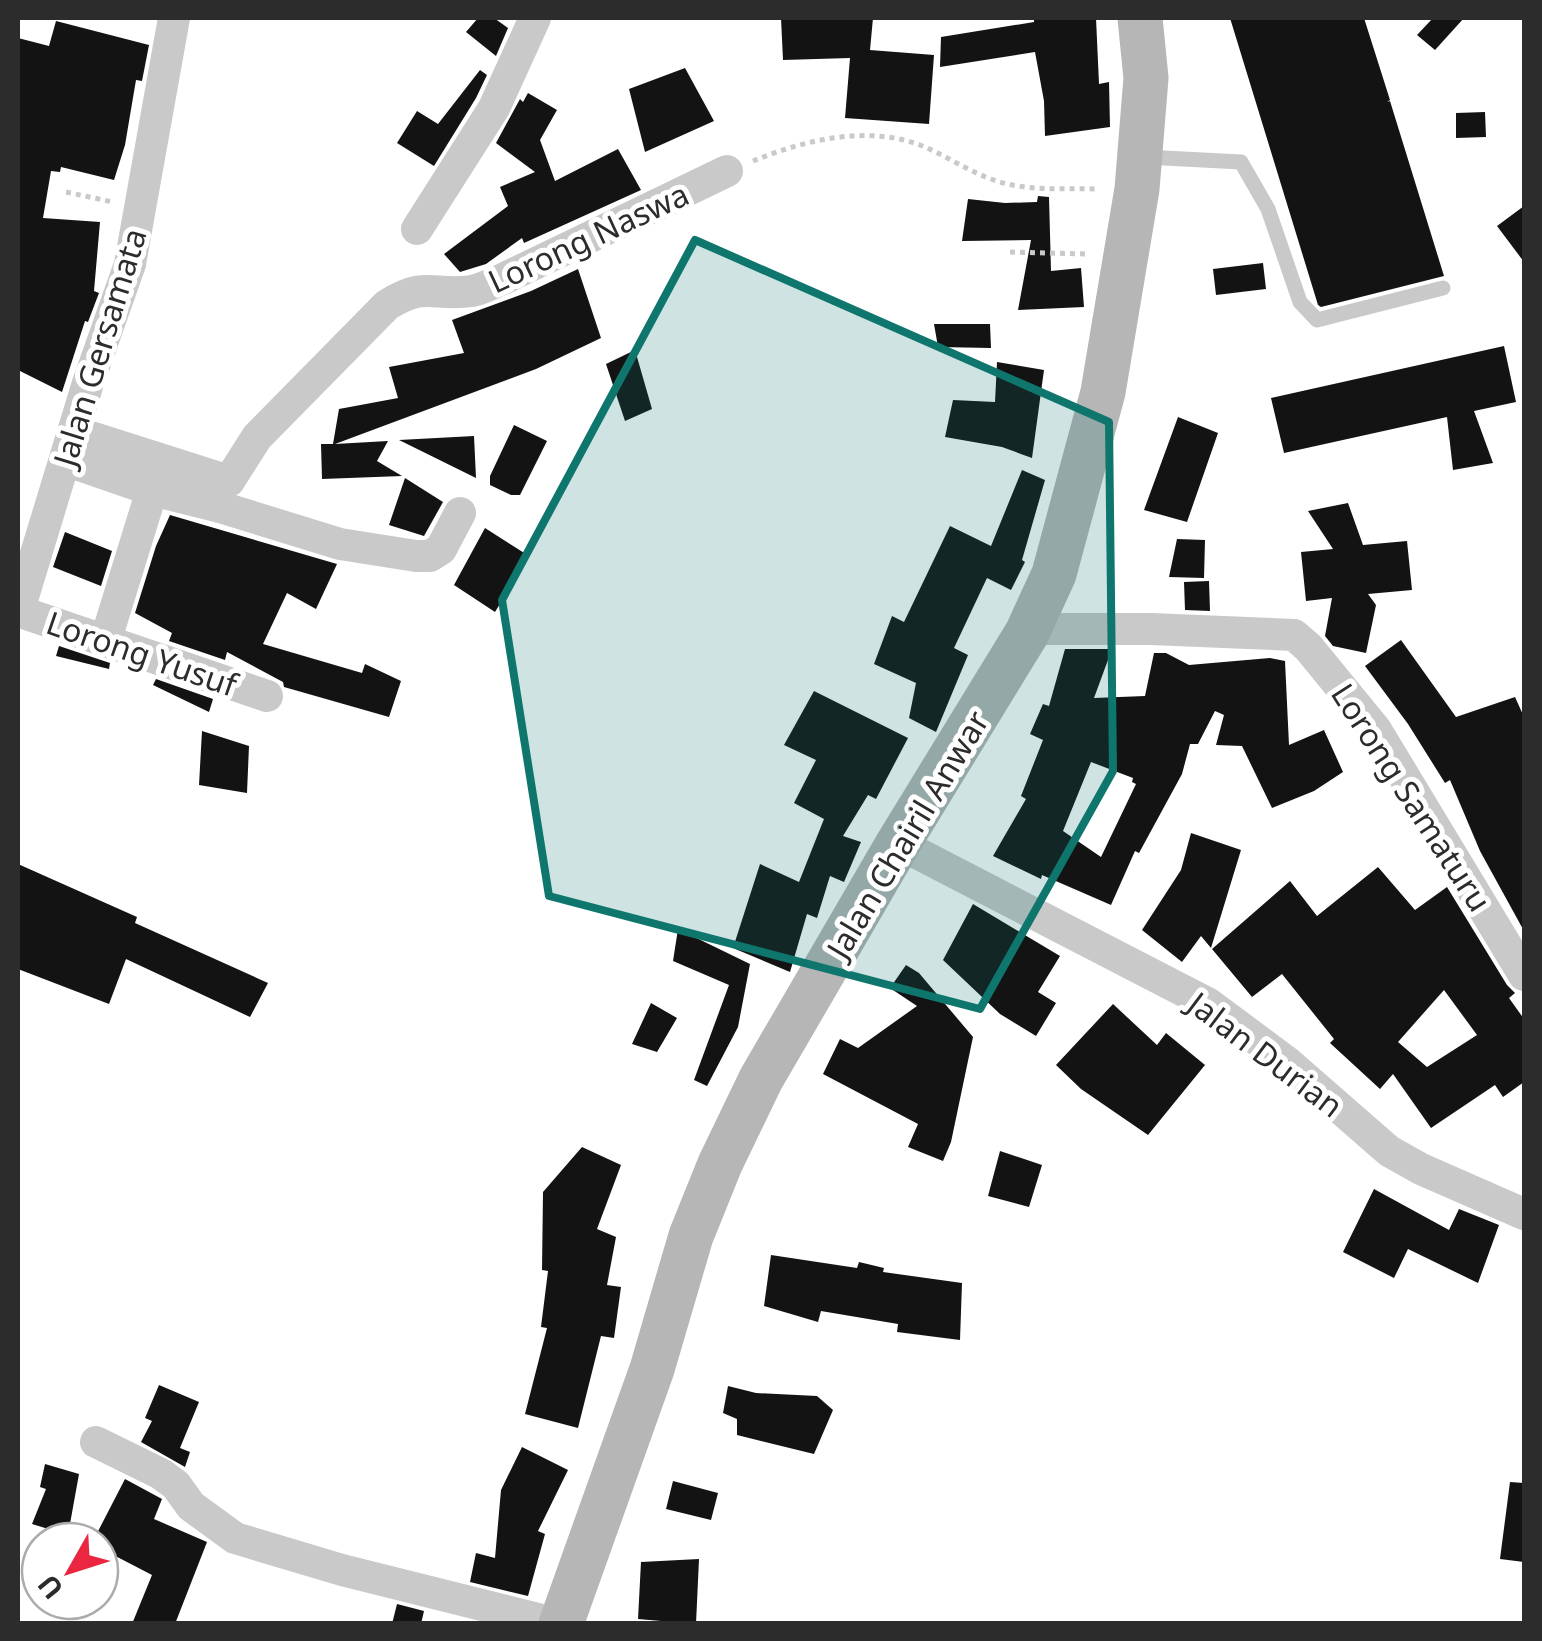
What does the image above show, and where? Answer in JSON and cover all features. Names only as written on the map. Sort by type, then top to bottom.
[{"type":"main road","name":"Jalan Chairil Anwar","points":[[560,1624],[652,1369],[691,1236],[720,1164],[761,1080],[1045,630],[1070,570],[1122,386],[1148,259],[1146,78],[1140,18]]},
{"type":"main road","name":"Jalan Chairil Anwar","points":[[578,1624],[708,1231],[739,1160],[1028,633],[1054,574],[1103,392],[1146,168],[1164,18]]},
{"type":"street","name":"Jalan Gersamata","points":[[18,612],[130,264],[172,18]]},
{"type":"street","points":[[416,230],[494,108],[535,18]]},
{"type":"street","name":"Lorong Naswa","points":[[224,494],[257,437],[386,305],[424,289],[473,291],[503,280],[727,171]]},
{"type":"street","points":[[70,446],[224,494],[340,544],[424,557],[441,549],[460,512]]},
{"type":"street","points":[[70,446],[152,490],[224,494]]},
{"type":"street","points":[[106,639],[152,490]]},
{"type":"street","name":"Lorong Yusuf","points":[[18,612],[267,696]]},
{"type":"street","name":"Lorong Samaturu","points":[[1045,630],[1277,632],[1300,640],[1376,730],[1524,975]]},
{"type":"street","name":"Jalan Durian","points":[[907,851],[1208,1004],[1287,1062],[1389,1151],[1421,1169],[1521,1206]]},
{"type":"street","points":[[96,1442],[161,1474],[176,1485],[191,1506],[234,1538],[560,1624]]},
{"type":"lane","points":[[1146,168],[1241,162],[1268,209],[1300,302],[1317,320],[1443,288]]},
{"type":"path","points":[[727,171],[793,145],[825,138],[872,138],[917,144],[992,180],[1032,188],[1146,168]]},
{"type":"path","points":[[66,192],[140,208]]},
{"type":"path","points":[[1010,252],[1080,252],[1126,260]]},
{"type":"highlighted area","points":[[695,240],[1109,422],[1113,771],[980,1009],[549,896],[502,600]]},
{"type":"building","points":[[478,18],[494,18],[508,28],[496,56],[466,32]]},
{"type":"building","points":[[781,18],[873,18],[870,50],[934,55],[929,124],[845,118],[850,58],[783,60]]},
{"type":"building","points":[[1034,18],[1096,18],[1099,84],[1109,82],[1110,127],[1045,136],[1044,101],[1035,52],[940,67],[941,37],[1034,22]]},
{"type":"building","points":[[1230,18],[1364,18],[1444,276],[1318,305]]},
{"type":"building","points":[[1433,18],[1464,18],[1435,50],[1417,35]]},
{"type":"building","points":[[56,21],[149,45],[142,81],[136,80],[125,145],[114,180],[61,167],[60,172],[51,171],[43,218],[100,222],[94,291],[99,293],[88,322],[85,321],[62,392],[18,370],[18,38],[49,46]]},
{"type":"building","points":[[685,68],[714,121],[645,152],[629,89]]},
{"type":"building","points":[[480,70],[487,75],[476,98],[434,166],[397,143],[417,111],[438,124]]},
{"type":"building","points":[[528,93],[557,110],[540,140],[555,181],[618,149],[641,190],[524,243],[522,238],[486,264],[460,272],[444,254],[508,206],[500,187],[535,172],[496,143],[520,99],[523,102]]},
{"type":"building","points":[[1485,112],[1486,137],[1456,138],[1456,113]]},
{"type":"building","points":[[1038,196],[1049,197],[1051,271],[1081,268],[1084,307],[1018,310],[1031,240],[962,241],[968,199],[1037,202]]},
{"type":"building","points":[[1524,206],[1524,262],[1497,226]]},
{"type":"building","points":[[1263,263],[1266,289],[1216,295],[1213,269]]},
{"type":"building","points":[[578,269],[601,338],[536,369],[335,444],[388,441],[377,461],[402,476],[322,479],[321,444],[333,444],[339,409],[398,398],[389,367],[464,353],[452,320]]},
{"type":"building","points":[[934,324],[990,324],[991,348],[938,347]]},
{"type":"building","points":[[1504,346],[1516,402],[1474,411],[1493,463],[1453,470],[1447,417],[1284,453],[1271,398]]},
{"type":"building","points":[[635,350],[652,409],[625,421],[606,364]]},
{"type":"building","points":[[997,362],[1044,370],[1032,458],[1002,447],[945,437],[953,400],[995,402]]},
{"type":"building","points":[[1178,417],[1218,433],[1187,522],[1144,510]]},
{"type":"building","points":[[514,425],[547,441],[520,495],[490,485],[490,476]]},
{"type":"building","points":[[474,436],[476,478],[399,440]]},
{"type":"building","points":[[1022,470],[1045,480],[1022,560],[1025,562],[1011,590],[987,578],[954,648],[968,655],[936,732],[909,718],[916,683],[874,664],[892,616],[904,622],[950,526],[991,546]]},
{"type":"building","points":[[405,478],[443,502],[424,536],[389,525]]},
{"type":"building","points":[[1348,503],[1363,545],[1407,541],[1412,590],[1368,594],[1376,605],[1366,653],[1333,646],[1325,636],[1332,598],[1306,601],[1301,552],[1333,549],[1308,511]]},
{"type":"building","points":[[170,515],[337,564],[316,609],[287,593],[263,644],[362,673],[365,664],[401,681],[389,717],[284,687],[283,682],[227,652],[225,660],[169,641],[172,633],[135,613]]},
{"type":"building","points":[[485,528],[529,556],[495,612],[454,585]]},
{"type":"building","points":[[65,532],[112,551],[101,586],[53,567]]},
{"type":"building","points":[[1177,539],[1205,540],[1204,578],[1169,577]]},
{"type":"building","points":[[1209,581],[1210,611],[1185,610],[1184,582]]},
{"type":"building","points":[[1401,640],[1456,717],[1515,697],[1524,717],[1524,931],[1480,851],[1450,780],[1445,783],[1365,666]]},
{"type":"building","points":[[59,646],[110,663],[109,669],[56,656]]},
{"type":"building","points":[[1065,649],[1112,649],[1094,698],[1145,696],[1154,653],[1166,653],[1189,665],[1270,658],[1285,661],[1289,745],[1324,730],[1343,772],[1314,791],[1272,808],[1242,746],[1216,745],[1224,715],[1215,711],[1198,744],[1190,744],[1182,774],[1139,853],[1135,851],[1111,905],[993,856],[1026,799],[1021,796],[1043,740],[1030,734],[1043,704],[1049,706]],"holes":[[[1091,762],[1133,778],[1136,784],[1101,857],[1063,831]]]},
{"type":"building","points":[[156,679],[213,699],[209,712],[153,685]]},
{"type":"building","points":[[814,691],[908,738],[876,799],[868,795],[843,836],[861,842],[844,882],[830,876],[817,918],[807,914],[790,972],[733,948],[760,864],[799,882],[824,819],[794,803],[816,760],[784,745]]},
{"type":"building","points":[[202,731],[249,746],[247,793],[199,785]]},
{"type":"building","points":[[1191,833],[1241,850],[1211,948],[1201,936],[1182,962],[1142,930],[1181,870]]},
{"type":"building","points":[[18,864],[137,917],[135,923],[268,983],[250,1017],[126,959],[109,1004],[18,969]]},
{"type":"building","points":[[1378,867],[1415,910],[1447,887],[1515,993],[1509,998],[1524,1019],[1524,1082],[1503,1097],[1495,1085],[1431,1128],[1393,1074],[1380,1089],[1330,1043],[1334,1039],[1282,974],[1252,997],[1212,949],[1290,881],[1317,916]],"holes":[[[1444,990],[1477,1035],[1427,1067],[1398,1042]]]},
{"type":"building","points":[[973,904],[1060,956],[1038,992],[1056,1003],[1036,1036],[1000,1014],[943,960]]},
{"type":"building","points":[[678,929],[750,964],[738,1027],[707,1086],[694,1080],[729,985],[673,961]]},
{"type":"building","points":[[906,965],[919,973],[973,1037],[951,1142],[943,1161],[908,1147],[918,1124],[823,1074],[840,1039],[858,1048],[917,1006],[890,988]]},
{"type":"building","points":[[651,1003],[677,1018],[657,1052],[632,1044]]},
{"type":"building","points":[[1113,1004],[1157,1045],[1166,1033],[1205,1065],[1148,1135],[1081,1089],[1056,1065]]},
{"type":"building","points":[[582,1147],[621,1165],[597,1229],[616,1237],[607,1285],[621,1287],[614,1338],[601,1336],[578,1428],[525,1414],[547,1328],[541,1327],[548,1271],[542,1270],[543,1192]]},
{"type":"building","points":[[1000,1151],[1042,1165],[1029,1207],[988,1196]]},
{"type":"building","points":[[1374,1189],[1449,1230],[1459,1209],[1499,1225],[1478,1283],[1408,1249],[1394,1278],[1343,1252]]},
{"type":"building","points":[[771,1255],[857,1268],[859,1262],[884,1268],[883,1272],[962,1283],[960,1340],[897,1332],[898,1324],[821,1311],[818,1322],[764,1306]]},
{"type":"building","points":[[159,1385],[199,1402],[180,1448],[190,1452],[185,1467],[141,1442],[152,1421],[145,1418]]},
{"type":"building","points":[[728,1386],[756,1393],[817,1396],[833,1410],[814,1454],[737,1435],[737,1419],[723,1413]]},
{"type":"building","points":[[522,1447],[568,1470],[538,1531],[545,1534],[528,1596],[470,1582],[476,1553],[495,1558],[501,1490]]},
{"type":"building","points":[[45,1464],[79,1474],[71,1521],[33,1521],[46,1489],[40,1487]]},
{"type":"building","points":[[125,1479],[162,1499],[154,1519],[207,1542],[175,1624],[132,1624],[152,1575],[120,1558],[120,1521],[103,1521]]},
{"type":"building","points":[[673,1481],[718,1493],[711,1520],[666,1509]]},
{"type":"building","points":[[1510,1482],[1524,1483],[1524,1562],[1500,1559]]},
{"type":"building","points":[[699,1559],[696,1624],[638,1619],[641,1562]]},
{"type":"building","points":[[397,1604],[424,1611],[421,1624],[392,1624]]}]
